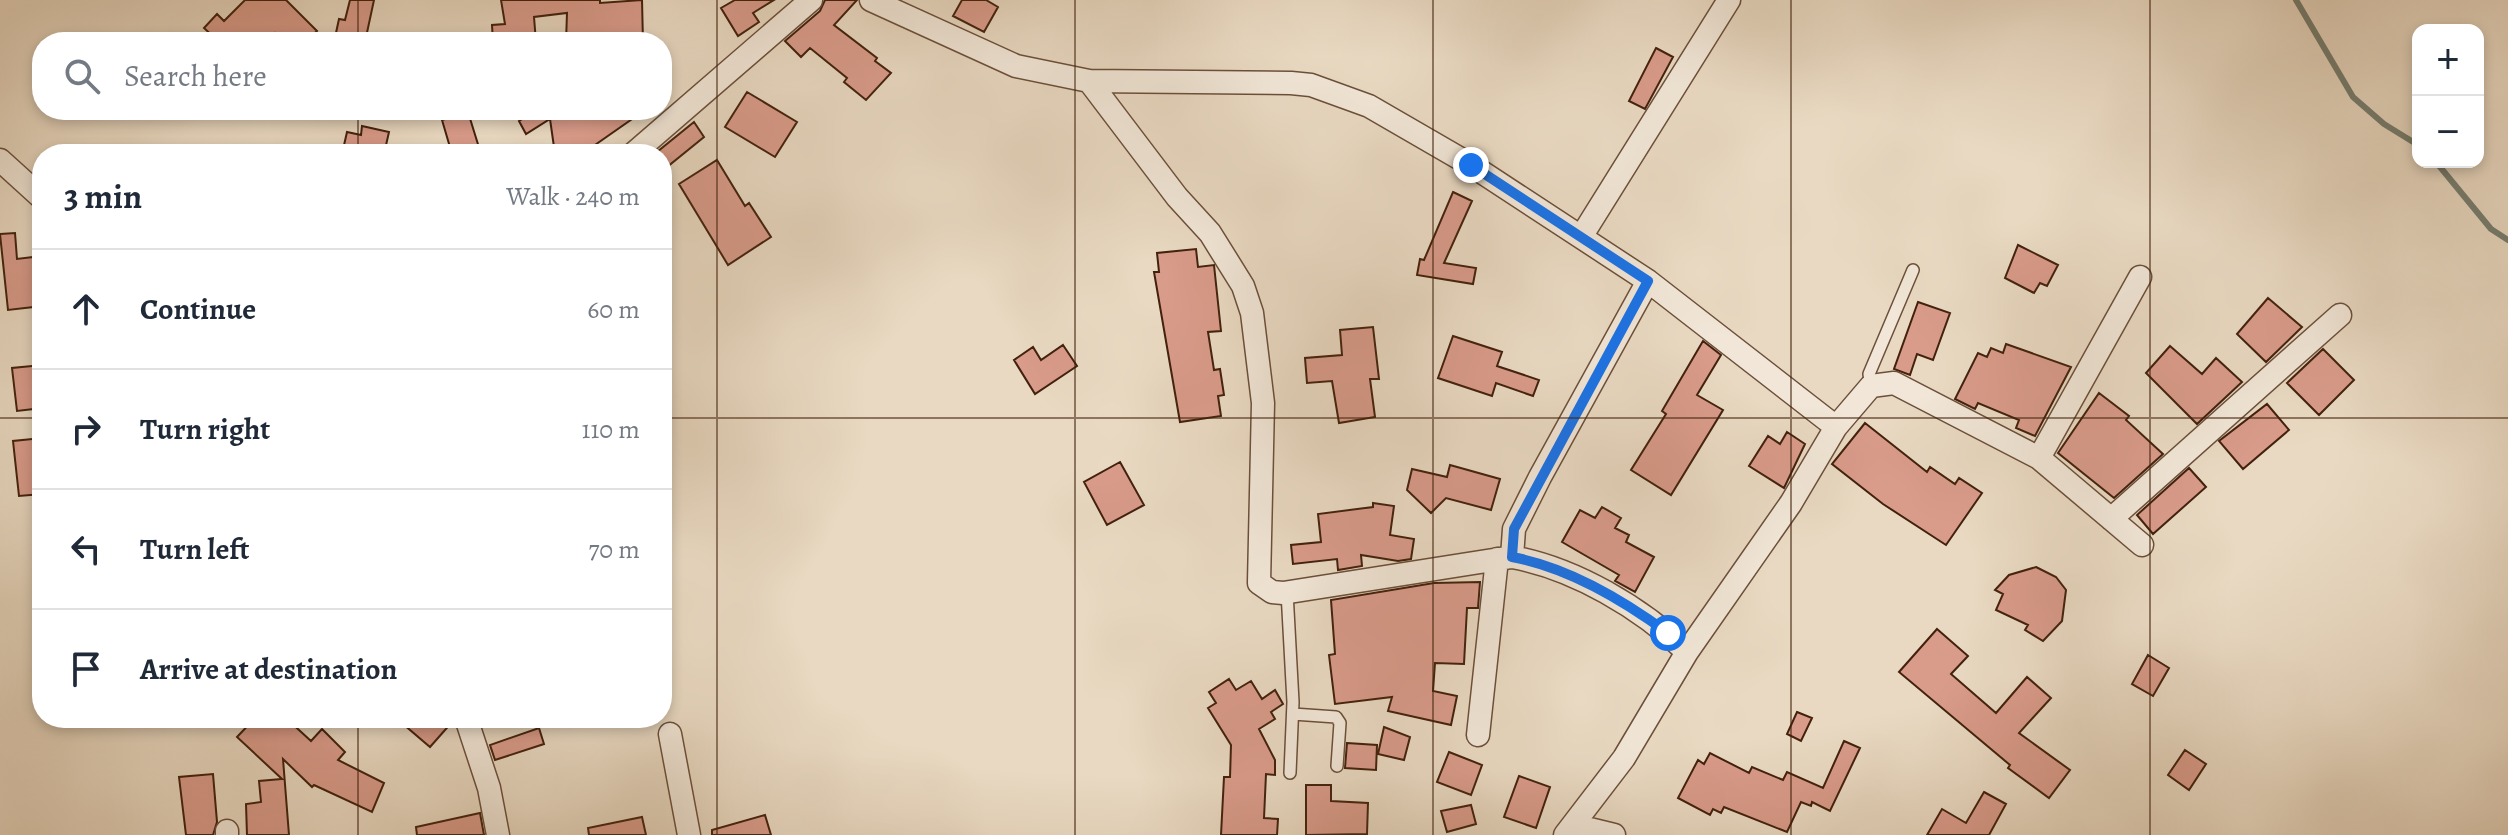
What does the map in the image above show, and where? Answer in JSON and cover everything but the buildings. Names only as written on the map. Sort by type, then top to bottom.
[{"type":"street","points":[[645,144],[811,0]]},
{"type":"street","points":[[871,0],[1016,66],[1089,81],[1184,80],[1311,85],[1369,106],[1471,165],[1648,281],[1836,427]]},
{"type":"street","points":[[1581,237],[1729,0]]},
{"type":"street","points":[[1089,81],[1177,197],[1210,233],[1243,286],[1252,313],[1263,403],[1257,576],[1265,589],[1287,592],[1505,558],[1535,561],[1643,615],[1687,652]]},
{"type":"street","points":[[0,160],[32,189]]},
{"type":"street","points":[[2039,458],[2140,277]]},
{"type":"street","points":[[1478,735],[1505,558],[1514,529],[1648,281]]},
{"type":"street","points":[[2111,519],[2340,315]]},
{"type":"street","points":[[1569,830],[1624,758],[1687,652],[1791,503],[1836,427],[1871,386],[1894,383],[2039,458],[2142,545]]},
{"type":"street","points":[[469,728],[489,788],[498,835]]},
{"type":"street","points":[[670,734],[689,835]]},
{"type":"street","points":[[1569,830],[1614,835]]},
{"type":"lane","points":[[1871,386],[1869,374],[1913,270]]},
{"type":"lane","points":[[1287,592],[1293,714],[1290,773]]},
{"type":"lane","points":[[1293,714],[1336,717],[1340,723],[1337,766]]},
{"type":"waterway","points":[[2296,0],[2353,97],[2384,124],[2412,141]]},
{"type":"waterway","points":[[2441,168],[2491,229],[2508,240]]},
{"type":"route","points":[[1471,165],[1648,281],[1514,529],[1512,557],[1535,561],[1597,590],[1643,615],[1668,633]]}]
